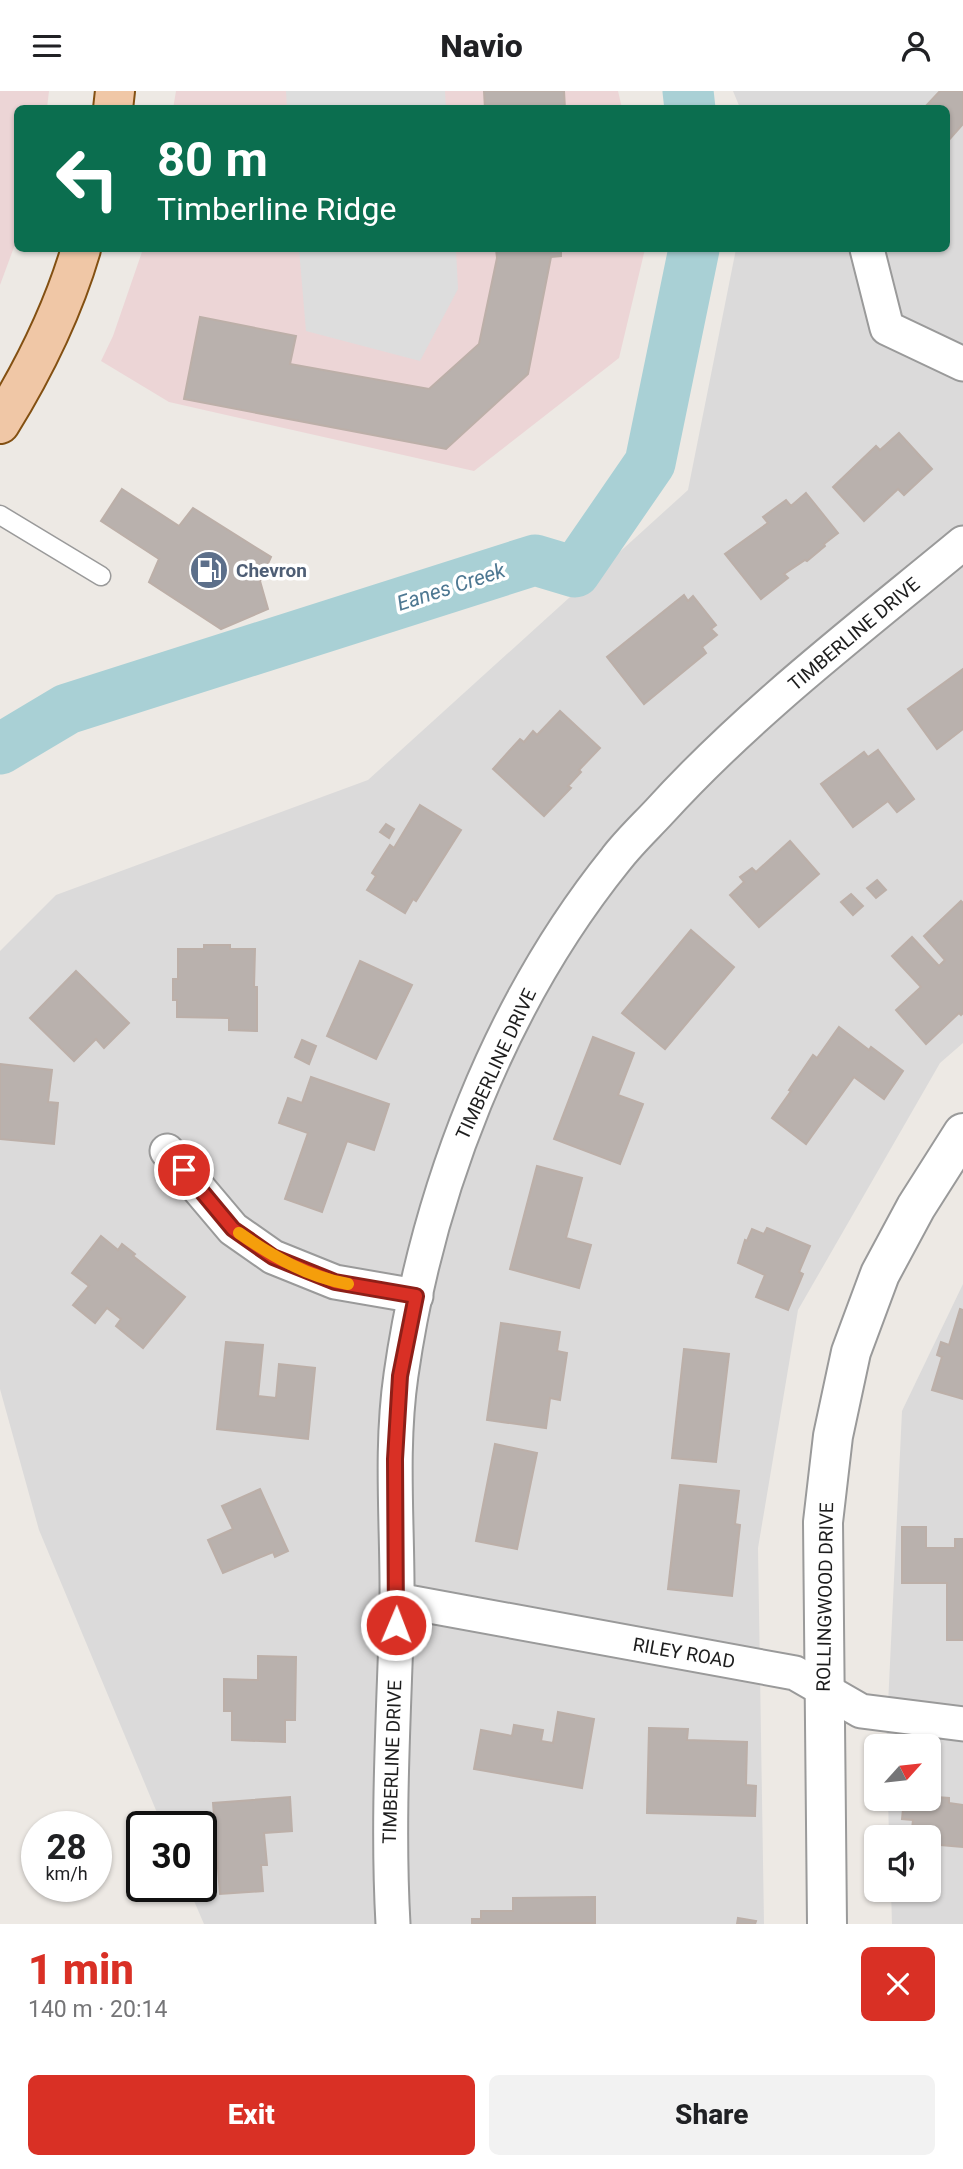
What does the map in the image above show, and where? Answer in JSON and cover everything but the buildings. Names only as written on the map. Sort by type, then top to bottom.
[{"type":"main road","points":[[0,424],[47,336],[80,252]]},
{"type":"street","points":[[868,252],[887,328],[963,364]]},
{"type":"street","name":"TIMBERLINE DRIVE","points":[[393,1924],[390,1857],[397,1599],[396,1445],[400,1376],[441,1194],[473,1105],[556,941],[617,858],[692,775],[757,714],[963,543]]},
{"type":"street","name":"ROLLINGWOOD DRIVE","points":[[827,1924],[823,1522],[833,1436],[851,1352],[880,1274],[916,1207],[963,1133]]},
{"type":"street","points":[[167,1151],[233,1229],[273,1257],[335,1282],[416,1296]]},
{"type":"street","name":"RILEY ROAD","points":[[397,1599],[795,1673],[861,1711],[963,1724]]},
{"type":"lane","points":[[0,515],[101,576]]},
{"type":"shaded area","points":[[0,91],[49,91],[47,105],[14,105],[14,247],[0,285]]},
{"type":"shaded area","points":[[176,91],[618,91],[621,105],[174,105]]},
{"type":"shaded area","points":[[286,91],[445,91],[446,105],[287,105]]},
{"type":"shaded area","points":[[733,91],[963,91],[963,1043],[940,1063],[798,1310],[758,1548],[764,1924],[204,1924],[194,1902],[217,1902],[217,1811],[156,1811],[39,1530],[0,1389],[0,951],[56,895],[368,780],[688,490],[735,252],[950,252],[950,105],[739,105]]},
{"type":"shaded area","points":[[142,252],[644,252],[619,358],[474,471],[169,402],[101,361],[113,336]]},
{"type":"shaded area","points":[[299,252],[456,252],[458,289],[420,361],[306,331]]},
{"type":"shaded area","points":[[963,1284],[963,1924],[892,1924],[891,1902],[941,1902],[941,1825],[889,1825],[888,1811],[942,1811],[942,1734],[887,1734],[902,1411]]},
{"type":"waterway","name":"Eanes Creek","points":[[688,91],[690,105]]},
{"type":"waterway","name":"Eanes Creek","points":[[0,749],[67,709],[535,560],[575,572],[650,463],[693,252]]},
{"type":"slow traffic","points":[[239,1233],[273,1257],[335,1282],[348,1284]]},
{"type":"place","name":"Chevron","points":[[209,570]]},
{"type":"route","points":[[184,1170],[233,1229],[273,1257],[335,1282],[416,1296],[400,1376],[395,1459],[396,1625]]}]
